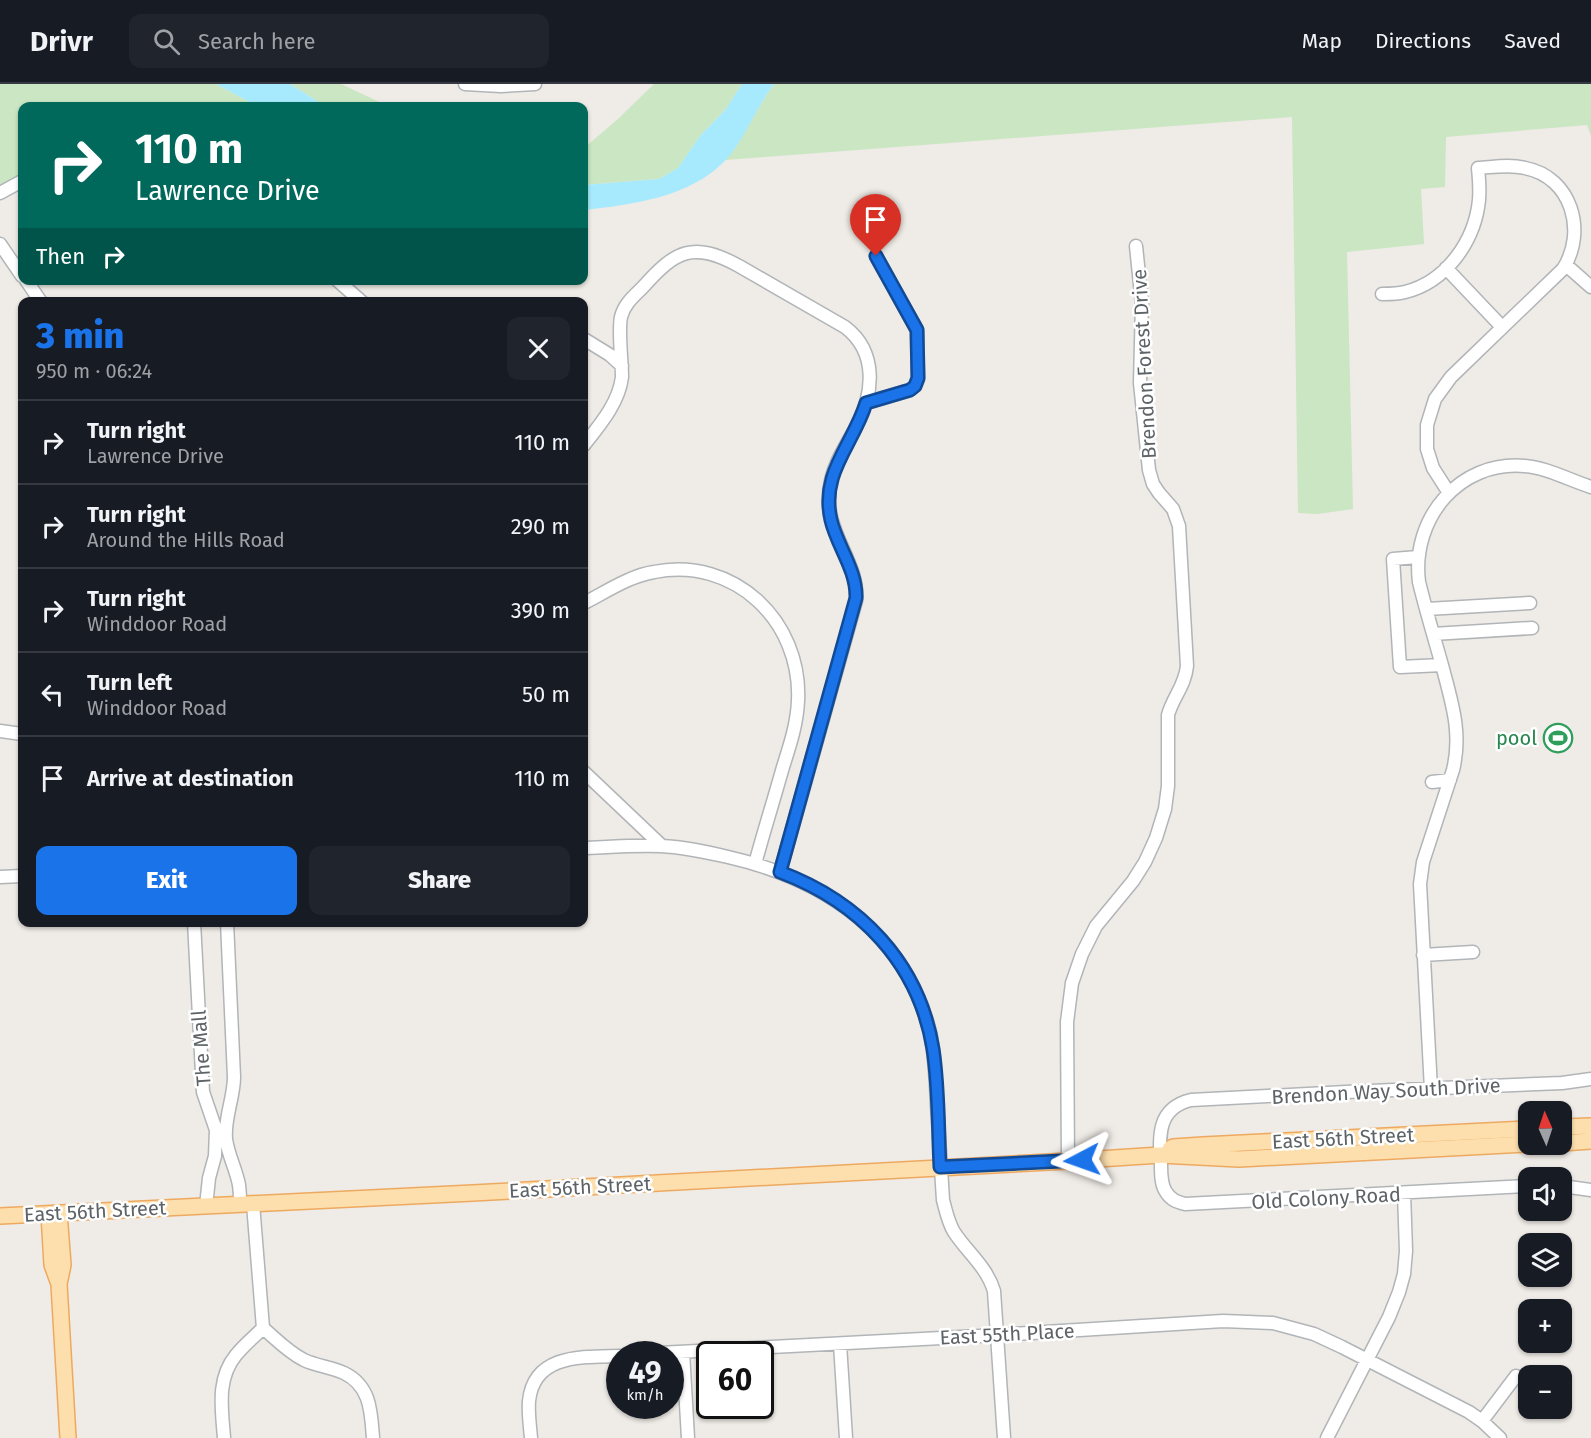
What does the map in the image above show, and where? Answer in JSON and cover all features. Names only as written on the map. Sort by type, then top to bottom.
[{"type":"main road","points":[[1572,1127],[1591,1126]]},
{"type":"main road","name":"East 56th Street","points":[[1160,1155],[1173,1147],[1518,1130]]},
{"type":"main road","points":[[1572,1142],[1591,1141]]},
{"type":"main road","name":"East 56th Street","points":[[0,1216],[1160,1155],[1239,1159],[1518,1145]]},
{"type":"main road","points":[[54,1214],[63,1265],[59,1284],[69,1438]]},
{"type":"street","points":[[465,84],[501,86],[535,84]]},
{"type":"street","points":[[1382,294],[1402,293],[1421,286],[1437,276],[1455,259],[1464,246],[1475,221],[1479,194],[1478,168],[1506,166],[1525,168],[1543,175],[1558,187],[1570,206],[1574,221],[1574,244],[1566,265],[1445,383],[1430,410],[1426,429],[1429,457],[1436,474],[1449,493]]},
{"type":"street","points":[[0,193],[18,183]]},
{"type":"street","points":[[0,244],[18,270]]},
{"type":"street","name":"Brendon Forest Drive","points":[[1068,1161],[1066,1022],[1072,984],[1082,954],[1096,926],[1133,881],[1156,838],[1165,809],[1168,786],[1168,715],[1184,681],[1187,666],[1179,526],[1173,509],[1155,487],[1149,470],[1140,383],[1142,304],[1136,246]]},
{"type":"street","points":[[588,440],[602,422],[619,390],[622,377],[621,322],[626,305],[658,269],[685,253],[708,253],[739,266],[851,332],[861,344],[869,363],[870,378],[866,403],[857,427],[834,469],[829,499],[833,526],[855,581],[856,601],[780,872]]},
{"type":"street","points":[[866,403],[910,390],[915,386],[918,378],[916,327],[876,256]]},
{"type":"street","points":[[1566,265],[1591,287]]},
{"type":"street","points":[[1446,268],[1502,327]]},
{"type":"street","points":[[343,285],[356,297]]},
{"type":"street","points":[[588,341],[610,355],[622,366]]},
{"type":"street","points":[[1431,1089],[1419,888],[1421,873],[1457,755],[1457,731],[1454,711],[1419,582],[1418,557],[1422,536],[1436,508],[1449,493],[1467,479],[1481,472],[1499,467],[1537,468],[1591,487]]},
{"type":"street","points":[[1418,557],[1394,559],[1400,667],[1442,665]]},
{"type":"street","points":[[588,601],[642,574],[682,570],[716,576],[740,588],[761,604],[779,624],[795,663],[798,687],[797,711],[793,733],[755,864]]},
{"type":"street","points":[[1426,609],[1530,603]]},
{"type":"street","points":[[1433,634],[1532,628]]},
{"type":"street","points":[[0,731],[18,733]]},
{"type":"street","points":[[588,776],[662,846]]},
{"type":"street","points":[[1432,782],[1450,780]]},
{"type":"street","points":[[588,848],[662,846],[709,852],[780,872],[823,892],[855,914],[885,944],[907,976],[922,1007],[933,1049],[943,1200],[950,1225],[986,1272],[995,1298],[1005,1438]]},
{"type":"street","points":[[0,877],[18,876]]},
{"type":"street","name":"The Mall","points":[[194,927],[203,1092],[247,1204],[263,1328]]},
{"type":"street","name":"The Mall","points":[[206,1206],[209,1178],[234,1086],[227,927]]},
{"type":"street","points":[[1423,955],[1473,952]]},
{"type":"street","name":"Brendon Way South Drive","points":[[1181,1104],[1191,1100],[1562,1083],[1591,1079]]},
{"type":"street","name":"Old Colony Road","points":[[1181,1104],[1168,1113],[1162,1123],[1160,1155],[1164,1189],[1171,1198],[1185,1204],[1518,1187]]},
{"type":"street","points":[[215,1156],[230,1156]]},
{"type":"street","points":[[1572,1187],[1591,1190]]},
{"type":"street","points":[[1327,1438],[1395,1303],[1404,1274],[1407,1243],[1404,1193]]},
{"type":"street","name":"East 55th Place","points":[[684,1352],[1223,1321],[1258,1321],[1314,1334],[1458,1407],[1482,1421],[1500,1438]]},
{"type":"street","points":[[224,1438],[221,1395],[226,1371],[236,1355],[263,1328],[300,1358],[346,1374],[358,1383],[370,1405],[373,1438]]},
{"type":"street","points":[[840,1344],[846,1438]]},
{"type":"street","points":[[531,1438],[530,1397],[535,1382],[542,1373],[554,1364],[572,1358],[606,1357]]},
{"type":"street","points":[[1482,1421],[1516,1376]]},
{"type":"street","points":[[684,1381],[688,1438]]},
{"type":"green space","points":[[0,84],[216,84],[250,102],[18,102],[18,181],[0,190]]},
{"type":"green space","points":[[290,84],[341,84],[379,102],[319,102]]},
{"type":"green space","points":[[654,84],[742,84],[726,109],[700,136],[678,168],[659,179],[588,185],[588,145]]},
{"type":"green space","points":[[774,84],[1591,84],[1591,136],[1587,125],[1446,137],[1445,187],[1421,189],[1424,244],[1347,252],[1353,509],[1318,514],[1298,513],[1292,117],[725,160],[739,142]]},
{"type":"water","points":[[216,84],[290,84],[319,102],[250,102]]},
{"type":"water","points":[[742,84],[774,84],[736,147],[722,164],[706,177],[668,195],[625,205],[588,210],[588,185],[659,179],[678,168],[700,136],[726,109]]},
{"type":"water","name":"pool","points":[[1565,726],[1571,735],[1566,749],[1558,749],[1548,742],[1546,734]]},
{"type":"place","name":"pool","points":[[1558,738]]},
{"type":"route","points":[[876,256],[916,327],[918,378],[915,386],[910,390],[866,403],[830,483],[831,518],[854,578],[856,598],[780,872],[823,892],[855,914],[885,944],[907,976],[922,1007],[933,1049],[940,1167],[1082,1160]]}]
